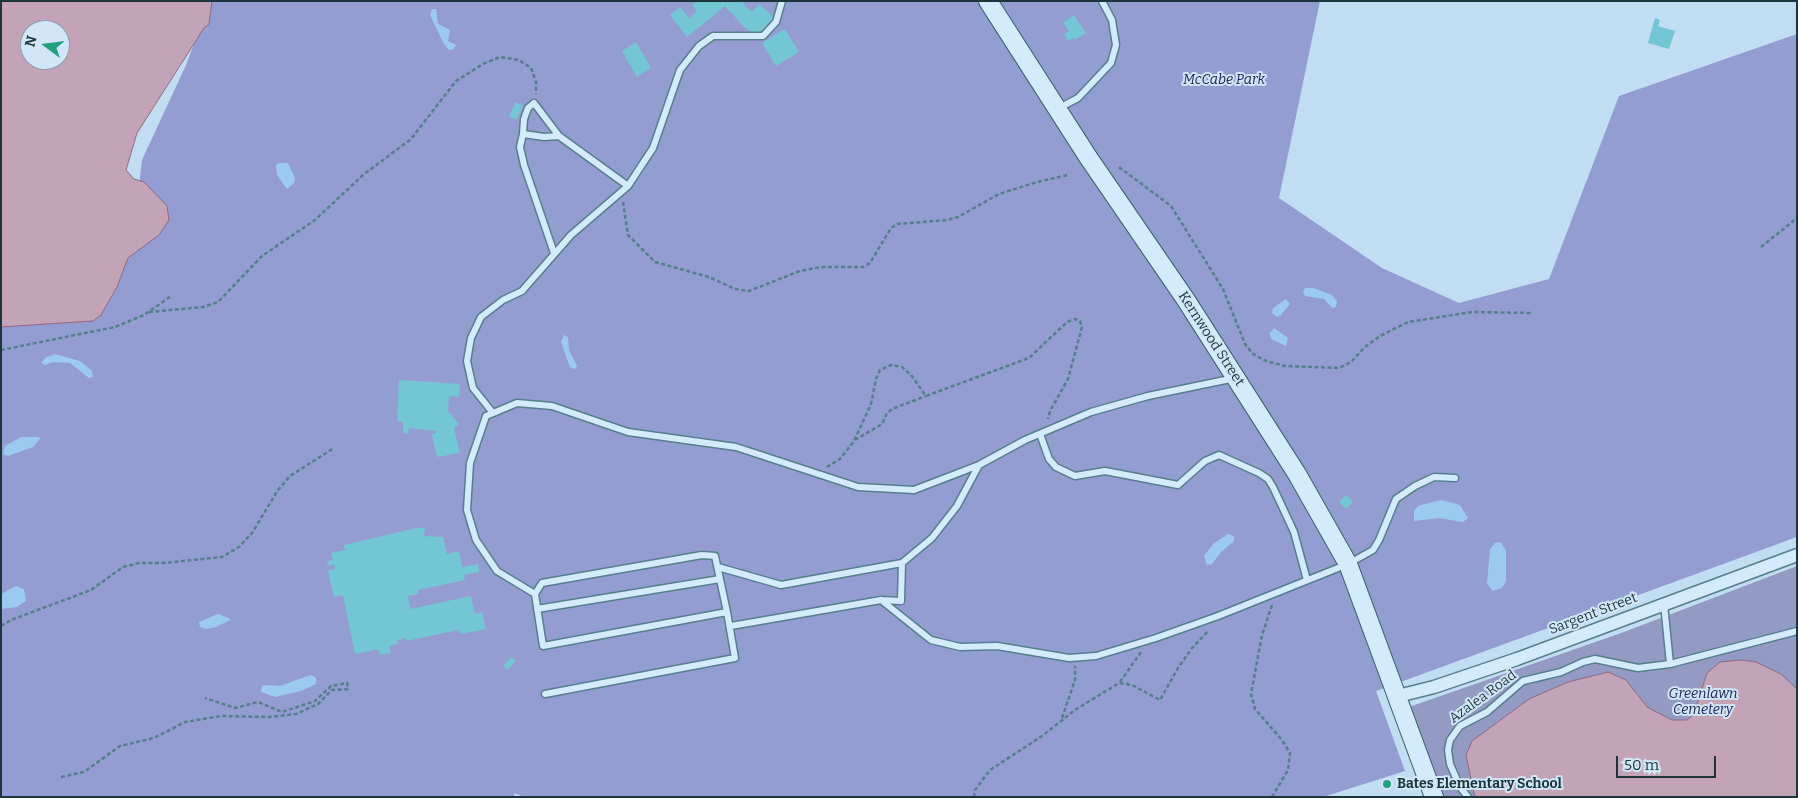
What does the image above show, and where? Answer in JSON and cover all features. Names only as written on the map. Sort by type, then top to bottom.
[{"type":"main road","name":"Kernwood Street","points":[[988,1],[1236,378],[1297,474],[1348,564],[1434,797]]},
{"type":"street","name":"Sargent Street","points":[[1398,696],[1434,687],[1517,659],[1797,555]]},
{"type":"lane","points":[[493,413],[473,388],[467,361],[471,338],[481,317],[503,300],[522,291],[554,253],[628,186],[653,148],[680,70],[699,46],[712,36],[763,36],[776,22],[782,1]]},
{"type":"lane","points":[[1058,109],[1078,98],[1111,63],[1116,45],[1112,20],[1102,1]]},
{"type":"lane","points":[[554,253],[524,165],[520,147],[524,119],[528,108],[534,103],[559,136],[628,186]]},
{"type":"lane","points":[[523,134],[544,137],[559,136]]},
{"type":"lane","points":[[535,594],[497,571],[476,540],[467,510],[470,463],[486,416],[517,403],[552,406],[628,432],[736,447],[858,487],[914,490],[978,466],[1040,434],[1091,412],[1132,400],[1236,378]]},
{"type":"lane","points":[[1040,434],[1049,459],[1056,467],[1074,476],[1105,471],[1178,485],[1205,462],[1220,455],[1260,473],[1268,479],[1273,487],[1294,532],[1307,580]]},
{"type":"lane","points":[[718,567],[781,584],[902,563],[932,538],[957,506],[978,466]]},
{"type":"lane","points":[[881,600],[931,640],[960,647],[997,646],[1069,658],[1096,656],[1227,613],[1348,564],[1373,550],[1396,499],[1415,486],[1434,477],[1455,478]]},
{"type":"lane","points":[[545,694],[734,658],[730,626],[718,567],[715,556],[702,555],[542,583],[535,594],[543,646],[727,612]]},
{"type":"lane","points":[[730,626],[881,600],[901,601],[902,563]]},
{"type":"lane","points":[[537,609],[720,579]]},
{"type":"lane","points":[[1664,604],[1670,664]]},
{"type":"lane","name":"Azalea Road","points":[[1468,797],[1460,787],[1450,764],[1448,750],[1450,740],[1460,726],[1487,712],[1523,681],[1562,672],[1583,662],[1595,659],[1638,668],[1670,664],[1797,631]]},
{"type":"path","points":[[149,312],[203,307],[218,302],[262,256],[315,220],[363,175],[411,139],[456,81],[482,64],[500,57],[518,60],[531,68],[536,82],[536,98]]},
{"type":"path","points":[[1119,167],[1171,206],[1223,289],[1245,344],[1253,354],[1266,361],[1285,366],[1339,368],[1351,362],[1366,346],[1380,336],[1408,322],[1472,312],[1532,313]]},
{"type":"path","points":[[623,196],[624,223],[628,235],[655,262],[709,278],[735,289],[749,290],[800,271],[820,267],[863,267],[870,263],[891,228],[897,224],[953,219],[999,194],[1068,175]]},
{"type":"path","points":[[1761,247],[1797,218]]},
{"type":"path","points":[[1,350],[98,331],[130,321],[149,312],[171,296]]},
{"type":"path","points":[[854,441],[882,424],[887,413],[892,409],[1029,358],[1067,322],[1075,319],[1080,321],[1082,328],[1068,379],[1040,434]]},
{"type":"path","points":[[816,473],[840,459],[854,441],[871,404],[876,379],[880,370],[891,365],[902,367],[911,375],[926,396]]},
{"type":"path","points":[[1,626],[18,616],[90,590],[123,567],[138,563],[182,562],[222,557],[238,547],[252,533],[278,490],[290,476],[334,448]]},
{"type":"path","points":[[1272,797],[1288,770],[1290,753],[1282,740],[1255,710],[1251,694],[1262,635],[1274,597]]},
{"type":"path","points":[[1119,683],[1132,685],[1160,700],[1192,648],[1227,613]]},
{"type":"path","points":[[974,797],[975,790],[990,770],[1042,736],[1062,719],[1119,683],[1149,640]]},
{"type":"path","points":[[1062,719],[1076,667],[1069,658]]},
{"type":"path","points":[[61,777],[84,772],[120,746],[154,738],[185,722],[221,716],[269,717],[296,714],[318,704],[332,690],[348,689],[347,683],[331,686],[311,704],[282,712],[258,702],[235,708],[205,698]]},
{"type":"green space","name":"McCabe Park","points":[[210,1],[1320,1],[1279,198],[1382,268],[1459,303],[1549,279],[1619,96],[1797,34],[1797,537],[1376,691],[1405,771],[1323,797],[524,797],[514,793],[515,797],[1,797],[1,320],[136,211],[142,160],[186,65]]},
{"type":"green space","name":"Greenlawn Cemetery","points":[[1797,566],[1797,797],[1441,797],[1409,707],[1624,632]]},
{"type":"sand","points":[[432,9],[436,9],[438,24],[450,30],[448,41],[456,45],[454,49],[449,50],[444,44],[430,15]]},
{"type":"sand","points":[[288,163],[295,178],[294,183],[287,189],[277,175],[276,165]]},
{"type":"sand","points":[[1305,288],[1313,288],[1332,295],[1337,301],[1336,307],[1332,308],[1324,299],[1305,296],[1303,293]]},
{"type":"sand","points":[[1286,299],[1290,304],[1277,317],[1272,313],[1273,308]]},
{"type":"sand","points":[[1274,328],[1288,338],[1286,346],[1271,339],[1270,333]]},
{"type":"sand","points":[[564,335],[568,337],[569,350],[577,366],[575,369],[570,367],[561,342]]},
{"type":"sand","points":[[55,354],[80,361],[92,371],[93,377],[89,378],[70,363],[53,362],[45,365],[41,363],[45,358]]},
{"type":"sand","points":[[21,437],[39,437],[40,439],[33,447],[8,456],[3,454],[5,446]]},
{"type":"sand","points":[[1441,500],[1460,505],[1468,518],[1463,522],[1439,518],[1414,521],[1414,511],[1418,506]]},
{"type":"sand","points":[[1228,534],[1234,536],[1234,541],[1221,552],[1212,564],[1207,565],[1204,556],[1214,543]]},
{"type":"sand","points":[[1500,542],[1506,550],[1506,581],[1502,588],[1493,591],[1487,584],[1490,549],[1495,543]]},
{"type":"sand","points":[[16,586],[24,589],[26,601],[17,607],[1,609],[1,594]]},
{"type":"sand","points":[[218,614],[230,620],[216,627],[206,629],[200,627],[199,622]]},
{"type":"sand","points":[[311,675],[316,678],[316,684],[301,691],[275,697],[261,692],[262,686],[280,686]]},
{"type":"shaded area","points":[[1,1],[212,1],[209,24],[204,28],[137,133],[126,170],[134,179],[144,182],[167,206],[169,220],[159,235],[128,258],[117,287],[101,315],[93,321],[1,327]]},
{"type":"shaded area","points":[[1740,660],[1756,662],[1781,674],[1797,689],[1797,797],[1476,797],[1474,794],[1466,755],[1472,741],[1529,699],[1568,682],[1608,672],[1626,680],[1647,707],[1672,720],[1687,720],[1694,714],[1707,673],[1720,662]]},
{"type":"building","points":[[697,1],[724,1],[725,3],[728,1],[745,1],[743,4],[752,12],[759,4],[774,17],[757,36],[743,26],[725,6],[687,37],[670,15],[680,7],[689,18],[697,11],[692,5]]},
{"type":"building","points":[[1074,15],[1086,33],[1075,40],[1074,38],[1068,41],[1064,34],[1069,31],[1063,23]]},
{"type":"building","points":[[1655,18],[1660,20],[1658,26],[1675,31],[1669,49],[1648,43]]},
{"type":"building","points":[[785,29],[799,52],[776,66],[762,43]]},
{"type":"building","points":[[636,42],[651,68],[637,77],[622,51]]},
{"type":"building","points":[[516,102],[523,106],[516,120],[509,116]]},
{"type":"building","points":[[399,380],[460,384],[459,397],[449,396],[448,411],[459,424],[454,428],[460,453],[437,457],[432,434],[436,433],[436,431],[409,428],[408,434],[403,433],[403,422],[397,421]]},
{"type":"building","points":[[1346,495],[1353,502],[1346,509],[1339,502]]},
{"type":"building","points":[[416,528],[425,528],[424,536],[443,537],[447,554],[459,551],[462,567],[478,564],[479,572],[464,575],[465,580],[418,590],[419,594],[408,596],[410,609],[471,596],[475,614],[482,612],[486,629],[460,634],[459,630],[406,641],[406,638],[397,640],[398,644],[389,646],[391,653],[380,655],[378,649],[355,654],[343,595],[334,597],[328,571],[335,569],[334,564],[328,566],[327,562],[333,560],[331,553],[345,550],[344,545]]},
{"type":"building","points":[[511,657],[516,661],[507,670],[503,666]]},
{"type":"place","name":"Bates Elementary School","points":[[1387,784]]}]
